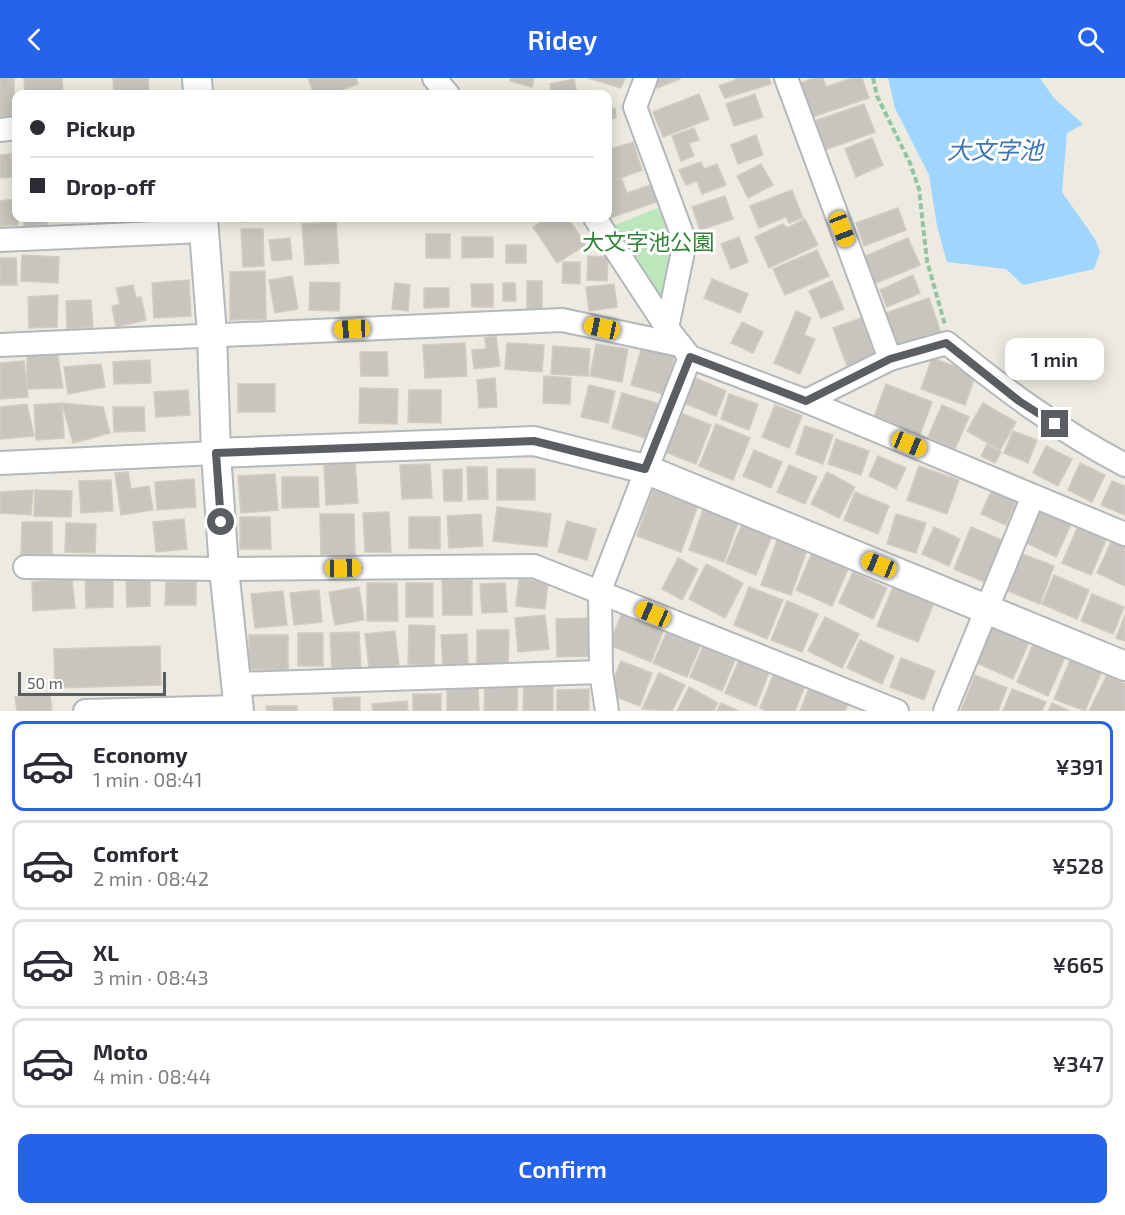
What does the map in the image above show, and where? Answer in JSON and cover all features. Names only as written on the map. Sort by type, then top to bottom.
[{"type":"street","points":[[434,78],[444,90]]},
{"type":"street","points":[[607,711],[602,672],[600,590],[645,469],[679,343],[685,242],[635,107],[646,78]]},
{"type":"street","points":[[786,78],[890,359]]},
{"type":"street","points":[[598,222],[679,343]]},
{"type":"street","points":[[0,240],[203,224],[212,334],[216,453],[224,569],[238,700]]},
{"type":"street","points":[[0,345],[562,320],[679,343],[806,401],[1125,534]]},
{"type":"street","points":[[806,401],[890,359],[946,343],[1019,401],[1091,447],[1125,465]]},
{"type":"street","points":[[0,463],[534,441],[645,469],[1125,666]]},
{"type":"street","points":[[945,711],[1033,496]]},
{"type":"street","points":[[25,567],[224,569],[534,566],[600,590],[671,622],[897,711]]},
{"type":"street","points":[[86,711],[602,672]]},
{"type":"path","points":[[873,78],[877,96],[910,163],[919,189],[927,261],[942,306],[946,343]]},
{"type":"green space","name":"大文字池公園","points":[[663,206],[675,240],[661,297],[655,298],[607,228]]},
{"type":"water","name":"大文字池","points":[[888,78],[1040,78],[1053,97],[1083,124],[1067,133],[1062,192],[1095,239],[1100,252],[1094,269],[1023,285],[1006,269],[947,262],[937,226],[929,175],[895,108]]},
{"type":"building","points":[[0,78],[14,78],[12,116],[0,116]]},
{"type":"building","points":[[24,78],[62,78],[63,90],[25,90]]},
{"type":"building","points":[[113,78],[148,78],[149,90],[114,90]]},
{"type":"building","points":[[308,78],[356,78],[358,84],[341,90],[312,90]]},
{"type":"building","points":[[511,78],[534,78],[532,87],[510,81]]},
{"type":"building","points":[[588,78],[625,78],[621,88]]},
{"type":"building","points":[[653,78],[680,78],[680,79],[657,88]]},
{"type":"building","points":[[735,78],[769,78],[771,84],[725,98],[719,86],[736,80]]},
{"type":"building","points":[[814,78],[823,78],[826,87],[852,78],[862,78],[869,98],[809,118],[798,84]]},
{"type":"building","points":[[574,79],[576,90],[551,90],[550,84]]},
{"type":"building","points":[[699,94],[709,119],[663,137],[653,112]]},
{"type":"building","points":[[755,94],[763,117],[734,126],[726,104]]},
{"type":"building","points":[[864,104],[875,132],[822,151],[812,122]]},
{"type":"building","points":[[612,108],[615,108],[616,118],[612,118]]},
{"type":"building","points":[[694,128],[699,140],[689,143],[694,156],[681,161],[672,136]]},
{"type":"building","points":[[756,135],[763,155],[738,164],[731,145]]},
{"type":"building","points":[[872,138],[883,165],[856,177],[845,149]]},
{"type":"building","points":[[633,142],[642,170],[612,181],[612,149]]},
{"type":"building","points":[[11,154],[12,177],[0,178],[0,155]]},
{"type":"building","points":[[701,162],[704,169],[717,164],[726,185],[702,194],[697,181],[686,185],[679,170]]},
{"type":"building","points":[[761,164],[773,185],[748,198],[737,176]]},
{"type":"building","points":[[621,178],[627,193],[653,184],[659,201],[612,217],[612,181]]},
{"type":"building","points":[[792,190],[803,218],[789,223],[786,217],[759,228],[750,206]]},
{"type":"building","points":[[725,196],[733,219],[700,230],[692,207]]},
{"type":"building","points":[[12,200],[12,222],[18,222],[18,225],[0,226],[0,201]]},
{"type":"building","points":[[898,208],[906,230],[864,246],[856,223]]},
{"type":"building","points":[[805,219],[818,245],[769,268],[755,237],[783,224],[787,228]]},
{"type":"building","points":[[24,222],[47,222],[47,224],[24,226]]},
{"type":"building","points":[[336,222],[339,263],[305,265],[302,224]]},
{"type":"building","points":[[541,222],[571,222],[586,245],[557,263],[533,227]]},
{"type":"building","points":[[241,229],[263,229],[264,266],[243,267]]},
{"type":"building","points":[[426,234],[450,234],[450,258],[426,258]]},
{"type":"building","points":[[462,237],[493,237],[493,257],[462,258]]},
{"type":"building","points":[[739,237],[748,262],[731,269],[721,244]]},
{"type":"building","points":[[290,238],[292,259],[272,261],[269,240]]},
{"type":"building","points":[[908,238],[920,265],[874,284],[863,257]]},
{"type":"building","points":[[506,245],[526,245],[526,263],[506,263]]},
{"type":"building","points":[[817,250],[829,276],[785,295],[773,269]]},
{"type":"building","points":[[22,255],[59,257],[58,283],[21,281]]},
{"type":"building","points":[[588,256],[608,257],[607,281],[587,280]]},
{"type":"building","points":[[0,258],[16,258],[17,285],[0,285]]},
{"type":"building","points":[[563,262],[580,262],[580,284],[562,283]]},
{"type":"building","points":[[265,271],[266,319],[230,320],[230,272]]},
{"type":"building","points":[[913,275],[920,293],[887,307],[880,290]]},
{"type":"building","points":[[292,276],[298,309],[275,313],[269,280]]},
{"type":"building","points":[[712,279],[748,294],[740,313],[704,298]]},
{"type":"building","points":[[189,280],[191,316],[154,318],[152,283]]},
{"type":"building","points":[[527,281],[542,281],[542,312],[527,312]]},
{"type":"building","points":[[832,281],[844,309],[821,318],[809,291]]},
{"type":"building","points":[[310,282],[340,283],[339,311],[309,310]]},
{"type":"building","points":[[395,283],[410,285],[408,311],[392,309]]},
{"type":"building","points":[[503,283],[515,283],[516,301],[503,301]]},
{"type":"building","points":[[471,284],[493,284],[493,307],[472,307]]},
{"type":"building","points":[[614,284],[617,307],[589,311],[586,287]]},
{"type":"building","points":[[133,285],[136,298],[141,297],[146,320],[116,327],[112,306],[120,304],[116,288]]},
{"type":"building","points":[[424,288],[449,288],[449,307],[424,308]]},
{"type":"building","points":[[58,295],[57,327],[29,328],[28,297]]},
{"type":"building","points":[[929,298],[941,333],[898,348],[886,313]]},
{"type":"building","points":[[91,300],[93,327],[67,329],[66,301]]},
{"type":"building","points":[[796,311],[811,318],[804,335],[815,339],[800,374],[774,363]]},
{"type":"building","points":[[861,318],[875,356],[847,366],[833,328]]},
{"type":"building","points":[[742,322],[763,332],[753,353],[731,343]]},
{"type":"building","points":[[496,336],[500,366],[474,369],[472,350],[486,349],[485,338]]},
{"type":"building","points":[[465,343],[467,376],[425,378],[423,345]]},
{"type":"building","points":[[507,343],[544,345],[542,372],[505,369]]},
{"type":"building","points":[[596,344],[628,349],[622,382],[590,376]]},
{"type":"building","points":[[553,346],[590,349],[588,376],[551,374]]},
{"type":"building","points":[[642,346],[675,356],[663,394],[631,385]]},
{"type":"building","points":[[57,350],[63,388],[27,389],[27,353]]},
{"type":"building","points":[[360,352],[387,352],[388,376],[361,376]]},
{"type":"building","points":[[932,358],[976,374],[965,405],[921,389]]},
{"type":"building","points":[[150,360],[151,383],[114,384],[113,362]]},
{"type":"building","points":[[24,361],[28,397],[0,399],[0,363]]},
{"type":"building","points":[[101,364],[105,387],[68,394],[64,367]]},
{"type":"building","points":[[544,376],[571,378],[570,404],[543,403]]},
{"type":"building","points":[[495,378],[497,407],[479,408],[477,380]]},
{"type":"building","points":[[695,378],[726,391],[716,416],[684,403]]},
{"type":"building","points":[[238,384],[275,384],[275,412],[238,412]]},
{"type":"building","points":[[886,384],[932,402],[920,435],[874,417]]},
{"type":"building","points":[[589,385],[615,391],[608,423],[581,417]]},
{"type":"building","points":[[360,388],[398,389],[397,424],[359,423]]},
{"type":"building","points":[[188,390],[190,415],[156,417],[154,392]]},
{"type":"building","points":[[409,390],[441,390],[441,423],[408,422]]},
{"type":"building","points":[[622,393],[660,404],[649,439],[612,428]]},
{"type":"building","points":[[729,394],[758,404],[749,430],[721,419]]},
{"type":"building","points":[[62,403],[64,438],[36,440],[34,405]]},
{"type":"building","points":[[62,403],[103,407],[110,433],[73,443]]},
{"type":"building","points":[[983,403],[1016,422],[1000,450],[967,431]]},
{"type":"building","points":[[27,404],[34,436],[0,439],[0,407]]},
{"type":"building","points":[[775,405],[802,416],[789,448],[762,437]]},
{"type":"building","points":[[942,405],[969,417],[955,449],[928,437]]},
{"type":"building","points":[[113,407],[144,407],[145,431],[114,432]]},
{"type":"building","points":[[678,412],[711,425],[696,464],[663,451]]},
{"type":"building","points":[[716,424],[750,438],[733,480],[699,466]]},
{"type":"building","points":[[805,426],[833,435],[823,464],[796,454]]},
{"type":"building","points":[[1013,431],[1037,440],[1028,463],[1004,453]]},
{"type":"building","points":[[836,439],[869,451],[861,475],[828,464]]},
{"type":"building","points":[[987,444],[1001,452],[995,463],[981,456]]},
{"type":"building","points":[[1046,446],[1072,459],[1058,486],[1033,473]]},
{"type":"building","points":[[754,450],[782,462],[771,488],[743,476]]},
{"type":"building","points":[[878,456],[906,468],[896,489],[869,476]]},
{"type":"building","points":[[355,463],[358,503],[326,505],[324,464]]},
{"type":"building","points":[[1080,463],[1105,475],[1092,502],[1068,490]]},
{"type":"building","points":[[430,464],[432,498],[402,499],[400,465]]},
{"type":"building","points":[[789,465],[817,477],[805,504],[777,492]]},
{"type":"building","points":[[919,466],[959,480],[947,514],[907,500]]},
{"type":"building","points":[[467,467],[487,467],[488,499],[468,500]]},
{"type":"building","points":[[462,469],[462,501],[444,501],[443,470]]},
{"type":"building","points":[[497,469],[535,469],[535,500],[497,500]]},
{"type":"building","points":[[128,472],[131,489],[149,486],[153,510],[121,515],[115,473]]},
{"type":"building","points":[[827,472],[855,487],[839,518],[811,504]]},
{"type":"building","points":[[275,474],[278,510],[241,513],[238,476]]},
{"type":"building","points":[[282,477],[318,477],[319,507],[282,508]]},
{"type":"building","points":[[194,479],[196,507],[157,510],[155,482]]},
{"type":"building","points":[[111,480],[113,511],[81,513],[79,481]]},
{"type":"building","points":[[1112,481],[1125,486],[1125,515],[1101,505]]},
{"type":"building","points":[[653,489],[698,505],[681,552],[637,536]]},
{"type":"building","points":[[992,489],[1017,500],[1006,525],[981,514]]},
{"type":"building","points":[[33,490],[31,515],[0,513],[0,492]]},
{"type":"building","points":[[35,490],[72,491],[71,517],[34,516]]},
{"type":"building","points":[[855,492],[889,506],[878,534],[844,520]]},
{"type":"building","points":[[1042,503],[1074,518],[1056,557],[1024,542]]},
{"type":"building","points":[[497,507],[551,514],[547,547],[493,541]]},
{"type":"building","points":[[703,510],[738,522],[724,562],[689,550]]},
{"type":"building","points":[[389,512],[391,552],[365,552],[363,513]]},
{"type":"building","points":[[320,514],[354,514],[355,554],[321,555]]},
{"type":"building","points":[[481,514],[483,546],[449,548],[447,516]]},
{"type":"building","points":[[896,514],[926,523],[916,553],[887,544]]},
{"type":"building","points":[[240,517],[270,517],[271,549],[240,549]]},
{"type":"building","points":[[409,517],[440,517],[440,549],[409,548]]},
{"type":"building","points":[[184,519],[187,549],[156,552],[153,522]]},
{"type":"building","points":[[567,521],[596,529],[587,560],[558,552]]},
{"type":"building","points":[[22,522],[52,522],[52,554],[21,554]]},
{"type":"building","points":[[66,523],[96,524],[95,553],[65,552]]},
{"type":"building","points":[[742,524],[772,536],[756,575],[726,563]]},
{"type":"building","points":[[1078,526],[1107,538],[1091,575],[1062,563]]},
{"type":"building","points":[[934,527],[960,539],[949,566],[922,554]]},
{"type":"building","points":[[971,527],[1004,541],[987,583],[954,569]]},
{"type":"building","points":[[777,540],[807,550],[791,595],[761,585]]},
{"type":"building","points":[[1112,540],[1125,546],[1125,586],[1097,573]]},
{"type":"building","points":[[813,551],[849,567],[832,606],[796,590]]},
{"type":"building","points":[[1022,554],[1054,566],[1040,604],[1008,591]]},
{"type":"building","points":[[678,558],[698,569],[682,600],[662,589]]},
{"type":"building","points":[[706,564],[743,583],[725,618],[689,599]]},
{"type":"building","points":[[853,572],[887,588],[873,619],[839,603]]},
{"type":"building","points":[[113,575],[113,607],[86,608],[85,576]]},
{"type":"building","points":[[1054,575],[1089,590],[1077,619],[1042,604]]},
{"type":"building","points":[[72,579],[75,608],[33,611],[32,582]]},
{"type":"building","points":[[519,579],[548,582],[545,609],[516,606]]},
{"type":"building","points":[[150,580],[150,606],[127,607],[126,581]]},
{"type":"building","points":[[442,580],[472,580],[472,615],[443,615]]},
{"type":"building","points":[[166,582],[196,582],[196,605],[165,605]]},
{"type":"building","points":[[367,583],[397,583],[398,621],[367,621]]},
{"type":"building","points":[[406,583],[433,583],[433,617],[406,617]]},
{"type":"building","points":[[505,583],[507,612],[482,613],[480,584]]},
{"type":"building","points":[[359,587],[364,620],[335,625],[329,592]]},
{"type":"building","points":[[749,587],[783,600],[767,639],[734,625]]},
{"type":"building","points":[[893,587],[934,603],[918,642],[877,626]]},
{"type":"building","points":[[319,590],[322,622],[294,625],[290,593]]},
{"type":"building","points":[[283,591],[287,625],[255,628],[251,594]]},
{"type":"building","points":[[1092,594],[1124,607],[1113,634],[1081,621]]},
{"type":"building","points":[[787,601],[818,614],[802,652],[771,640]]},
{"type":"building","points":[[624,608],[666,624],[651,662],[609,645]]},
{"type":"building","points":[[545,615],[549,649],[518,652],[515,618]]},
{"type":"building","points":[[1125,615],[1125,641],[1116,638]]},
{"type":"building","points":[[825,617],[859,634],[842,668],[808,651]]},
{"type":"building","points":[[588,618],[589,656],[557,657],[556,619]]},
{"type":"building","points":[[671,622],[704,637],[687,677],[653,663]]},
{"type":"building","points":[[409,625],[435,626],[434,665],[408,664]]},
{"type":"building","points":[[992,626],[1029,642],[1013,679],[977,663]]},
{"type":"building","points":[[477,630],[509,630],[508,664],[477,664]]},
{"type":"building","points":[[395,631],[399,665],[369,668],[365,634]]},
{"type":"building","points":[[359,632],[361,669],[332,670],[330,633]]},
{"type":"building","points":[[298,633],[323,633],[323,666],[298,666]]},
{"type":"building","points":[[467,634],[468,666],[443,667],[441,635]]},
{"type":"building","points":[[249,635],[288,635],[288,670],[249,669]]},
{"type":"building","points":[[706,639],[738,653],[722,691],[690,677]]},
{"type":"building","points":[[860,640],[894,656],[882,684],[847,668]]},
{"type":"building","points":[[1034,642],[1066,655],[1048,696],[1017,682]]},
{"type":"building","points":[[160,646],[161,685],[55,688],[54,649]]},
{"type":"building","points":[[742,653],[772,665],[756,706],[725,693]]},
{"type":"building","points":[[901,658],[935,671],[924,700],[890,687]]},
{"type":"building","points":[[1071,658],[1102,671],[1085,711],[1054,699]]},
{"type":"building","points":[[621,661],[652,673],[640,706],[608,694]]},
{"type":"building","points":[[776,668],[807,681],[795,711],[767,711],[760,708]]},
{"type":"building","points":[[659,673],[685,685],[672,711],[642,709]]},
{"type":"building","points":[[975,675],[1007,688],[998,711],[961,711]]},
{"type":"building","points":[[1107,675],[1125,684],[1125,711],[1089,711]]},
{"type":"building","points":[[485,681],[518,682],[517,711],[484,711]]},
{"type":"building","points":[[524,683],[553,684],[553,711],[523,711]]},
{"type":"building","points":[[811,683],[850,700],[845,711],[800,711]]},
{"type":"building","points":[[447,687],[478,687],[479,711],[447,711]]},
{"type":"building","points":[[689,687],[718,703],[713,711],[677,711]]},
{"type":"building","points":[[589,689],[589,711],[557,711],[557,690]]},
{"type":"building","points":[[1012,689],[1046,702],[1042,711],[1003,711]]},
{"type":"building","points":[[50,693],[52,711],[17,711],[15,697]]},
{"type":"building","points":[[413,694],[441,694],[441,711],[413,711]]},
{"type":"building","points":[[360,697],[360,711],[334,711],[333,698]]},
{"type":"building","points":[[407,701],[408,711],[373,711],[372,704]]},
{"type":"building","points":[[721,703],[738,711],[717,711]]},
{"type":"building","points":[[1052,703],[1070,711],[1048,711]]},
{"type":"building","points":[[266,706],[297,706],[297,711],[267,711]]},
{"type":"route","points":[[221,522],[216,453],[534,441],[645,469],[690,357],[806,401],[890,359],[946,343],[1019,401],[1055,424]]}]
